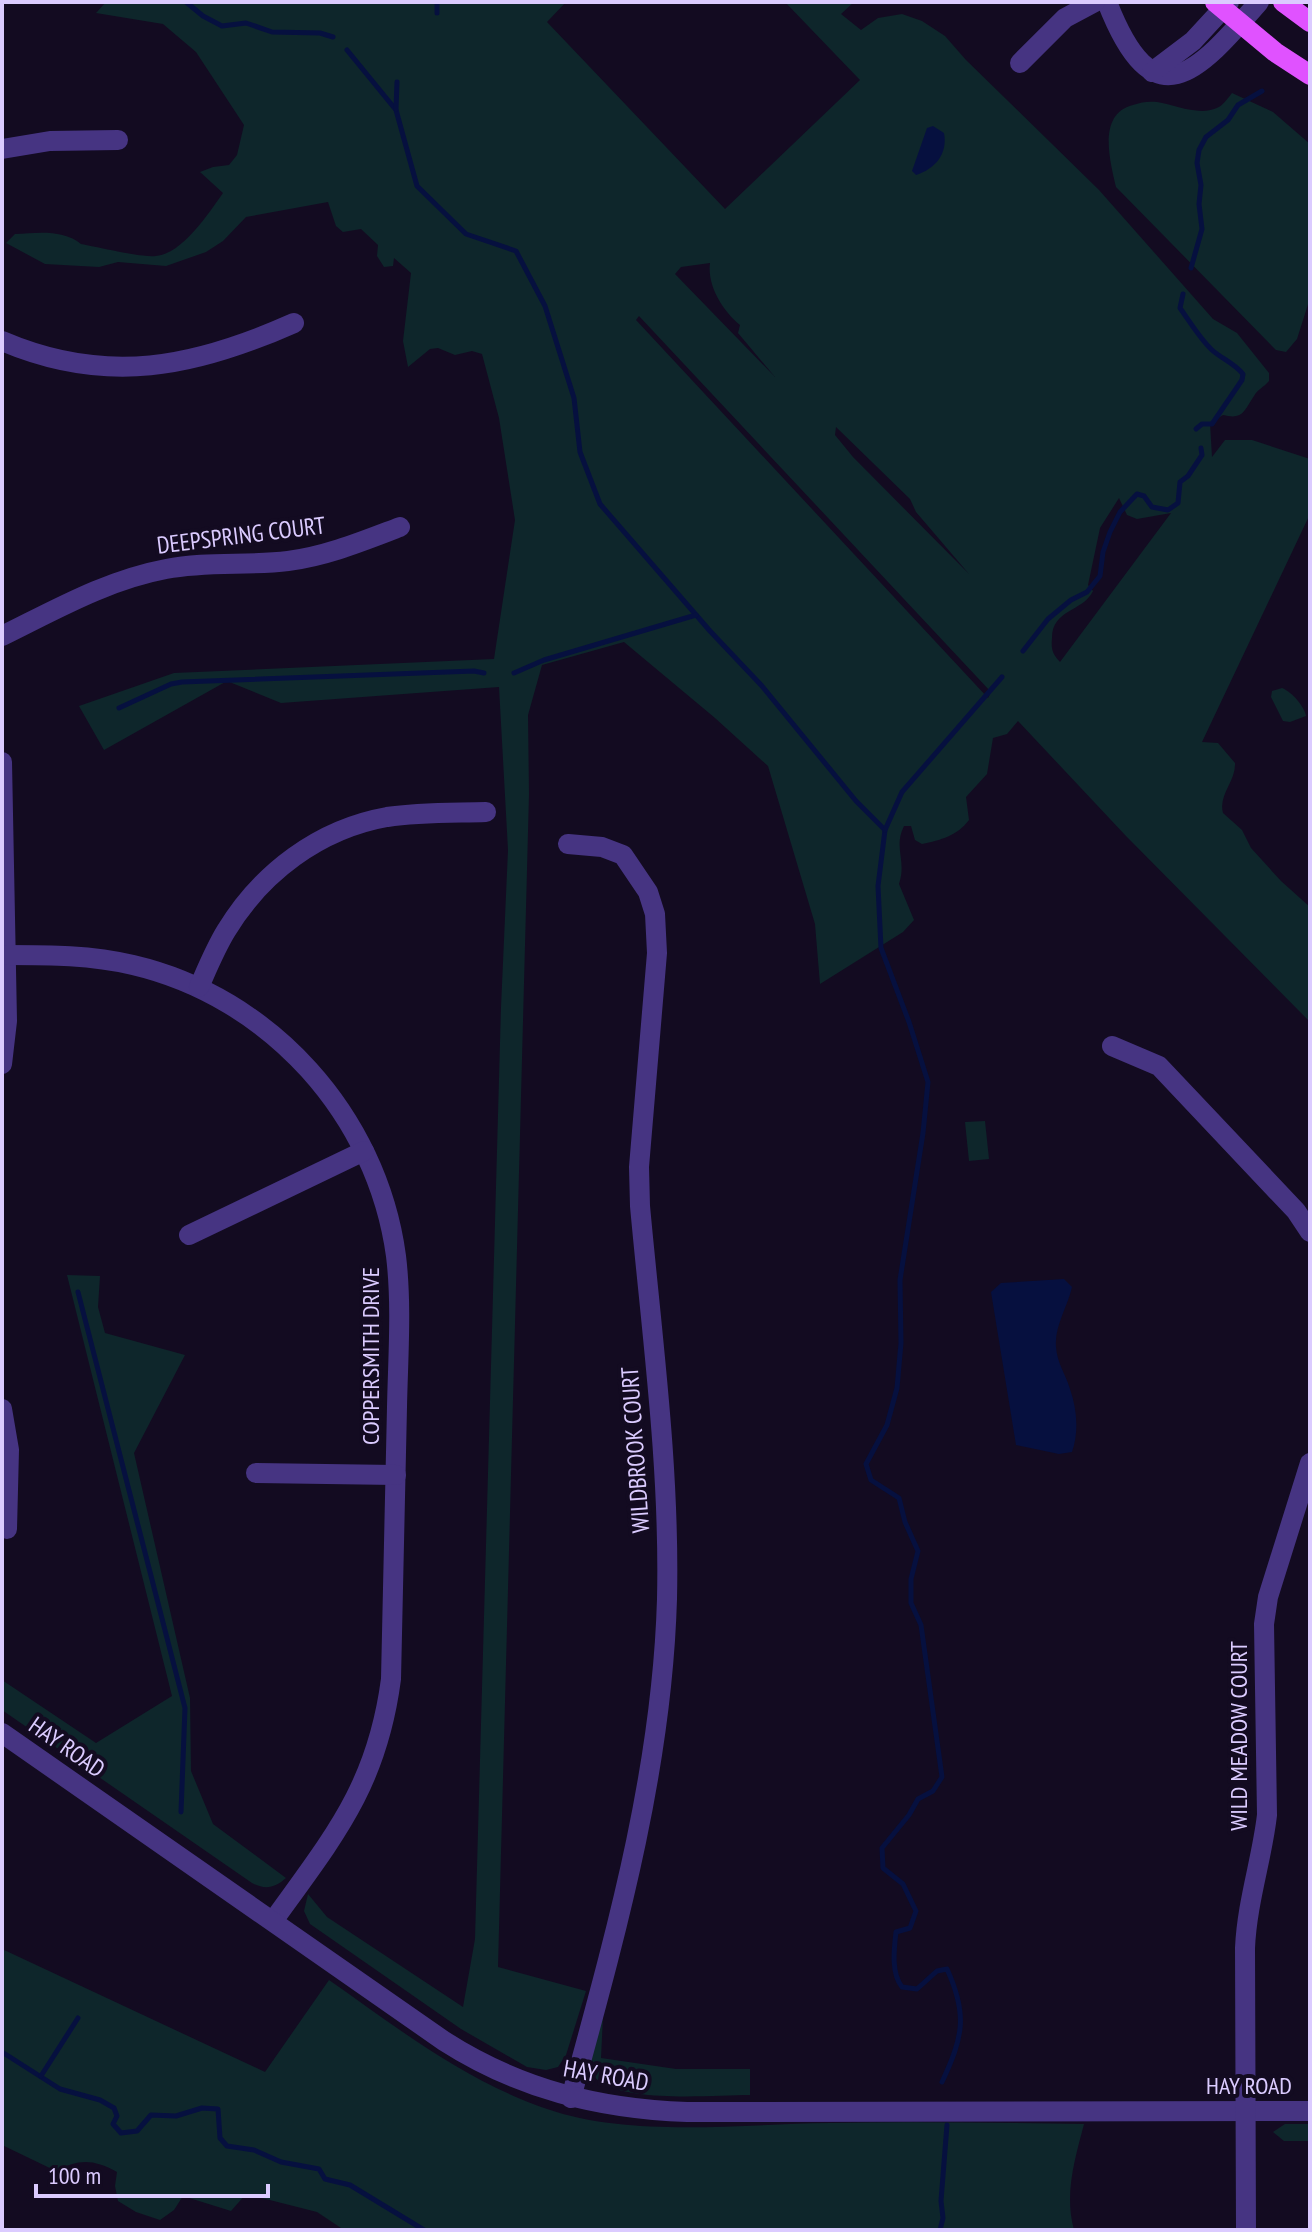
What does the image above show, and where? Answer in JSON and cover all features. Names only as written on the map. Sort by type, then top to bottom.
[{"type":"main road","points":[[1283,2],[1310,22]]},
{"type":"main road","points":[[1222,4],[1240,24],[1310,75]]},
{"type":"street","points":[[1020,63],[1065,18],[1095,2]]},
{"type":"street","points":[[1107,2],[1128,45],[1152,72],[1161,76],[1184,73],[1202,62],[1259,2]]},
{"type":"street","points":[[1152,72],[1179,54],[1222,4]]},
{"type":"street","points":[[2,149],[50,141],[118,140]]},
{"type":"street","points":[[2,341],[48,358],[84,365],[155,366],[223,352],[294,323]]},
{"type":"street","name":"DEEPSPRING COURT","points":[[2,636],[87,594],[135,576],[197,564],[288,561],[340,549],[400,527]]},
{"type":"street","points":[[2,762],[7,955],[7,1021],[2,1064]]},
{"type":"street","points":[[199,987],[224,934],[242,906],[290,857],[331,835],[384,818],[486,812]]},
{"type":"street","name":"WILDBROOK COURT","points":[[568,844],[602,847],[623,855],[648,892],[655,914],[657,953],[639,1167],[664,1455],[667,1530],[662,1679],[644,1809],[615,1935],[571,2098]]},
{"type":"street","name":"COPPERSMITH DRIVE","points":[[7,955],[65,955],[154,970],[199,987],[256,1021],[282,1041],[322,1083],[364,1151],[380,1188],[396,1255],[399,1291],[391,1679],[387,1713],[378,1748],[349,1814],[273,1921]]},
{"type":"street","points":[[1112,1046],[1159,1066],[1296,1211],[1310,1232]]},
{"type":"street","points":[[189,1235],[364,1151]]},
{"type":"street","points":[[2,1409],[9,1450],[7,1529]]},
{"type":"street","name":"WILD MEADOW COURT","points":[[1246,2230],[1246,1928],[1267,1815],[1264,1624],[1268,1597],[1310,1463]]},
{"type":"street","points":[[256,1473],[396,1475]]},
{"type":"street","name":"HAY ROAD","points":[[2,1733],[465,2054],[508,2076],[571,2098],[645,2111],[687,2112],[1310,2111]]},
{"type":"green space","points":[[106,2],[566,2],[547,22],[725,209],[860,80],[785,2],[854,2],[841,14],[861,30],[878,18],[902,14],[922,21],[945,36],[1099,190],[1213,319],[1237,333],[1269,373],[1269,381],[1242,413],[1223,415],[1210,423],[1212,457],[1225,440],[1252,440],[1310,459],[1310,514],[1202,742],[1218,743],[1235,763],[1223,800],[1223,813],[1242,830],[1251,848],[1281,881],[1310,907],[1310,1022],[1126,836],[1018,721],[1007,734],[993,738],[987,774],[966,797],[969,820],[959,830],[922,844],[915,840],[911,826],[904,826],[900,841],[902,868],[899,884],[914,920],[903,932],[820,984],[815,924],[768,766],[624,642],[542,665],[528,715],[529,794],[498,1967],[586,1991],[566,2055],[558,2067],[546,2070],[527,2067],[461,2029],[310,1924],[304,1911],[308,1894],[327,1917],[463,2007],[475,1939],[508,850],[499,687],[281,703],[227,681],[104,750],[79,706],[174,673],[494,659],[515,520],[499,418],[482,354],[472,351],[455,355],[438,348],[430,349],[408,367],[403,341],[411,273],[394,258],[393,266],[384,267],[377,256],[378,245],[361,229],[343,232],[336,226],[328,202],[246,217],[223,241],[206,252],[166,266],[118,262],[99,267],[45,264],[6,243],[15,234],[50,233],[66,236],[81,244],[131,254],[166,254],[203,221],[223,193],[200,172],[229,165],[237,155],[244,125],[196,52],[163,24],[96,13]],"holes":[[[710,263],[711,280],[728,313],[740,325],[738,333],[775,377],[675,274],[681,267]],[[639,316],[991,692],[988,698],[636,320]],[[836,427],[910,499],[916,512],[969,574],[835,435]],[[1119,498],[1127,515],[1137,519],[1171,513],[1060,662],[1052,648],[1053,629],[1062,616],[1082,603],[1093,591],[1088,585],[1100,528]]]},
{"type":"green space","points":[[1232,93],[1273,112],[1310,144],[1310,298],[1297,339],[1286,352],[1276,350],[1116,187],[1109,140],[1114,118],[1122,110],[1136,104],[1157,102],[1196,111],[1212,110],[1221,106]]},
{"type":"green space","points":[[1282,688],[1297,700],[1306,716],[1290,722],[1283,721],[1271,697],[1272,691]]},
{"type":"green space","points":[[985,1121],[989,1159],[969,1161],[965,1122]]},
{"type":"green space","points":[[67,1275],[100,1276],[98,1307],[105,1333],[185,1355],[134,1453],[190,1698],[191,1771],[213,1824],[286,1878],[274,1886],[261,1887],[252,1883],[2,1710],[2,1680],[96,1743],[172,1696]]},
{"type":"green space","points":[[2,1949],[265,2072],[329,1980],[460,2069],[517,2097],[580,2118],[614,2124],[687,2127],[862,2122],[1084,2124],[1070,2190],[1074,2230],[344,2230],[317,2212],[246,2194],[231,2211],[183,2196],[174,2210],[160,2220],[136,2212],[118,2201],[115,2186],[117,2172],[86,2162],[56,2171],[2,2145]]},
{"type":"green space","points":[[604,1996],[601,2058],[676,2069],[750,2069],[750,2095],[650,2095],[613,2088],[599,2081],[585,2060]]},
{"type":"green space","points":[[1285,2124],[1310,2124],[1310,2141],[1284,2141],[1273,2132]]},
{"type":"shaded area","points":[[933,126],[944,133],[942,154],[934,165],[916,175],[912,171],[927,128]]},
{"type":"shaded area","points":[[1064,1279],[1072,1287],[1057,1332],[1056,1347],[1076,1412],[1076,1429],[1072,1452],[1059,1454],[1016,1445],[991,1292],[1001,1283]]},
{"type":"waterway","points":[[186,2],[222,26],[246,23],[272,32],[320,33],[333,37]]},
{"type":"waterway","points":[[437,2],[437,13]]},
{"type":"waterway","points":[[347,50],[396,110],[417,186],[466,234],[516,251],[545,306],[574,398],[580,452],[600,504],[762,686],[856,801],[885,830],[878,886],[881,948],[928,1082],[900,1280],[901,1343],[897,1388],[887,1425],[866,1464],[871,1480],[899,1498],[905,1522],[918,1551],[911,1579],[911,1603],[921,1625],[942,1777],[933,1791],[918,1799],[882,1848],[883,1868],[903,1884],[916,1911],[910,1928],[896,1932],[896,1975],[902,1987],[917,1989],[937,1971],[947,1969],[958,2000],[958,2039],[942,2082]]},
{"type":"waterway","points":[[396,109],[397,82]]},
{"type":"waterway","points":[[1191,268],[1202,229],[1197,163],[1199,150],[1206,137],[1228,120],[1238,105],[1262,91]]},
{"type":"waterway","points":[[1183,294],[1180,308],[1199,336],[1243,374],[1212,424],[1202,424],[1196,429]]},
{"type":"waterway","points":[[1023,651],[1048,619],[1071,600],[1087,592],[1100,576],[1110,532],[1120,512],[1137,494],[1144,496],[1152,507],[1168,510],[1178,503],[1180,482],[1188,476],[1202,455],[1201,448]]},
{"type":"waterway","points":[[514,673],[544,660],[696,615]]},
{"type":"waterway","points":[[119,708],[182,682],[484,673]]},
{"type":"waterway","points":[[885,830],[902,792],[1002,677]]},
{"type":"waterway","points":[[78,1292],[185,1708],[181,1812]]},
{"type":"waterway","points":[[41,2076],[78,2018]]},
{"type":"waterway","points":[[2,2052],[60,2089],[100,2100],[114,2108],[117,2116],[113,2124],[121,2133],[137,2131],[151,2115],[176,2116],[202,2108],[218,2109],[220,2138],[227,2146],[254,2150],[281,2162],[319,2169],[325,2179],[350,2185],[424,2230]]},
{"type":"waterway","points":[[940,2230],[947,2125]]}]
